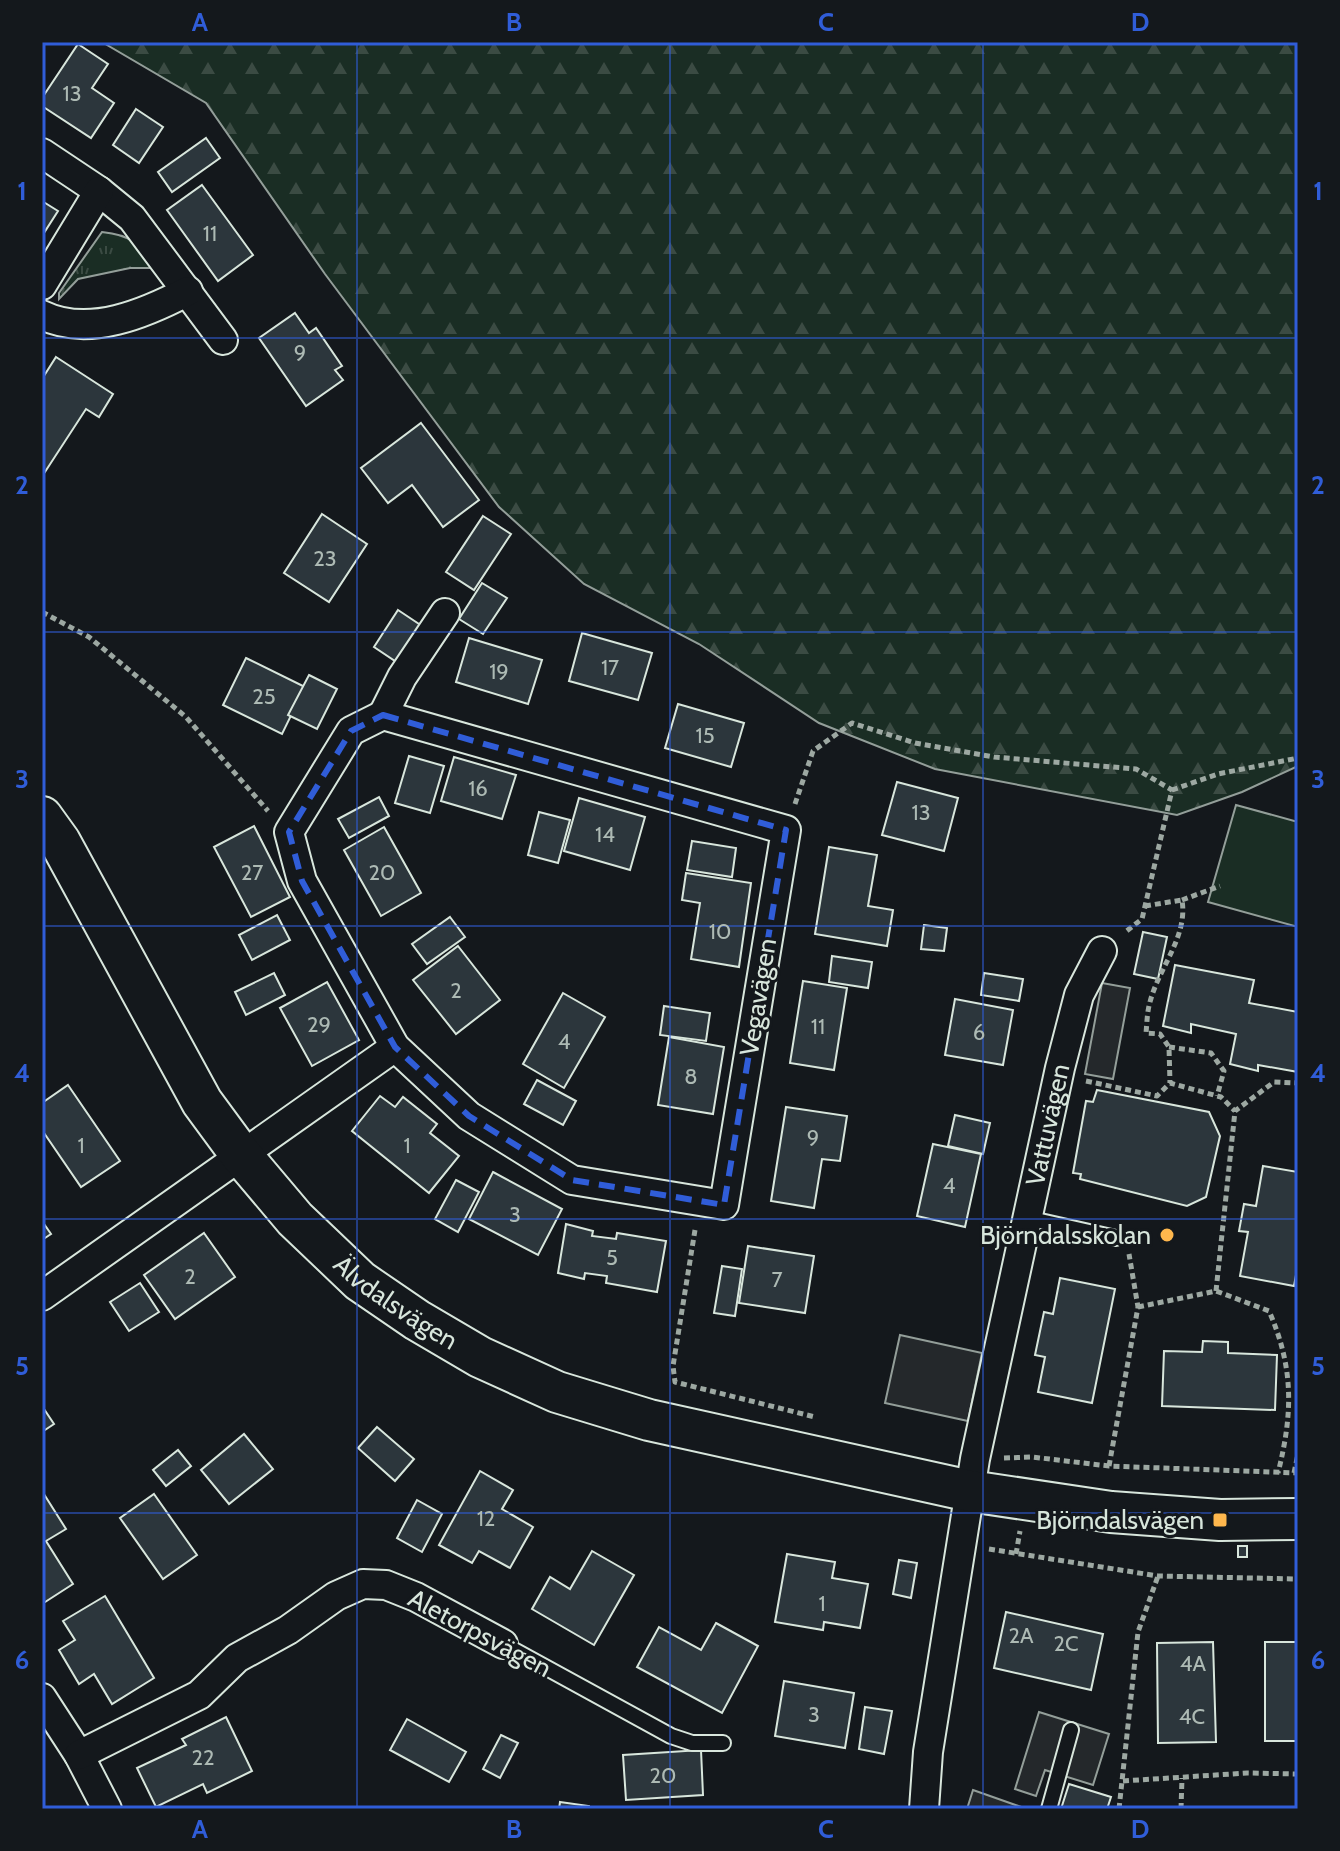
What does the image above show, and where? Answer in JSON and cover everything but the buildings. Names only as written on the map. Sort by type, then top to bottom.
[{"type":"street","points":[[42,153],[99,191],[132,218],[223,340]]},
{"type":"street","points":[[42,285],[99,191]]},
{"type":"street","points":[[42,315],[69,323],[93,323],[147,312],[188,291]]},
{"type":"street","points":[[445,613],[402,677],[383,715],[351,731],[289,832],[302,881],[395,1047],[469,1116],[572,1180],[700,1201]]},
{"type":"street","points":[[383,715],[786,830]]},
{"type":"street","name":"Älvdalsvägen","points":[[42,817],[60,842],[202,1102],[241,1155],[295,1219],[360,1281],[417,1320],[480,1357],[557,1392],[649,1420],[973,1475]]},
{"type":"street","name":"Vegavägen","points":[[700,1201],[724,1205],[786,830]]},
{"type":"street","name":"Vattuvägen","points":[[973,1475],[1059,1075],[1079,995],[1102,951]]},
{"type":"street","points":[[42,1296],[395,1047]]},
{"type":"street","points":[[924,1809],[928,1752],[973,1475],[1111,1512],[1220,1520],[1298,1519]]},
{"type":"street","name":"Aletorpsvägen","points":[[79,1755],[199,1695],[237,1658],[288,1630],[336,1596],[363,1584],[386,1585],[416,1597],[503,1644]]},
{"type":"street","points":[[42,1698],[79,1755],[107,1809]]},
{"type":"lane","points":[[1027,1218],[1116,1238]]},
{"type":"lane","name":"Aletorpsvägen","points":[[503,1644],[671,1736],[692,1743],[723,1743]]},
{"type":"lane","points":[[1049,1809],[1071,1730]]},
{"type":"path","points":[[42,612],[89,637],[186,717],[289,832]]},
{"type":"path","points":[[786,830],[813,751],[852,723],[915,743],[994,757],[1136,769],[1172,790],[1218,774],[1298,758]]},
{"type":"path","points":[[1102,951],[1142,919],[1172,790]]},
{"type":"path","points":[[1145,906],[1182,900],[1220,886]]},
{"type":"path","points":[[1059,1075],[1157,1096],[1170,1083],[1169,1047],[1160,1034],[1146,1033],[1150,1002],[1178,938],[1184,916],[1182,900]]},
{"type":"path","points":[[1169,1047],[1211,1053],[1224,1071],[1217,1096]]},
{"type":"path","points":[[1216,1291],[1235,1111],[1274,1082],[1298,1083]]},
{"type":"path","points":[[1170,1083],[1217,1096],[1235,1111]]},
{"type":"path","points":[[700,1201],[673,1366],[675,1382],[825,1420]]},
{"type":"path","points":[[1109,1466],[1138,1307],[1127,1241],[1116,1238]]},
{"type":"path","points":[[1138,1307],[1216,1291],[1269,1311],[1282,1342],[1289,1379],[1285,1445],[1278,1473]]},
{"type":"path","points":[[973,1475],[1032,1457],[1109,1466],[1296,1473],[1298,1454]]},
{"type":"path","points":[[962,1545],[1158,1576],[1298,1579]]},
{"type":"path","points":[[1119,1809],[1138,1632],[1158,1576]]},
{"type":"path","points":[[1123,1781],[1247,1773],[1298,1774]]},
{"type":"path","points":[[1181,1809],[1182,1778]]},
{"type":"highlighted area","points":[[383,715],[786,830],[724,1205],[572,1180],[469,1116],[395,1047],[302,881],[289,832],[351,731]]},
{"type":"green space","points":[[102,42],[1298,42],[1298,766],[1242,792],[1177,815],[935,769],[819,723],[699,644],[584,584],[499,507],[325,274],[206,103]]},
{"type":"green space","points":[[102,232],[121,235],[133,242],[154,268],[130,268],[78,279],[59,299],[59,293]]},
{"type":"green space","points":[[1236,805],[1298,822],[1298,927],[1208,902]]},
{"type":"shaded area","points":[[1102,983],[1130,988],[1113,1079],[1085,1074]]},
{"type":"shaded area","points":[[900,1335],[982,1353],[968,1421],[885,1403]]},
{"type":"shaded area","points":[[1039,1712],[1109,1734],[1093,1785],[1045,1770],[1036,1796],[1015,1789]]},
{"type":"shaded area","points":[[973,1790],[1027,1809],[967,1809]]},
{"type":"place","name":"Björndalsskolan","points":[[1167,1235]]},
{"type":"place","name":"Björndalsvägen","points":[[1220,1520]]}]
